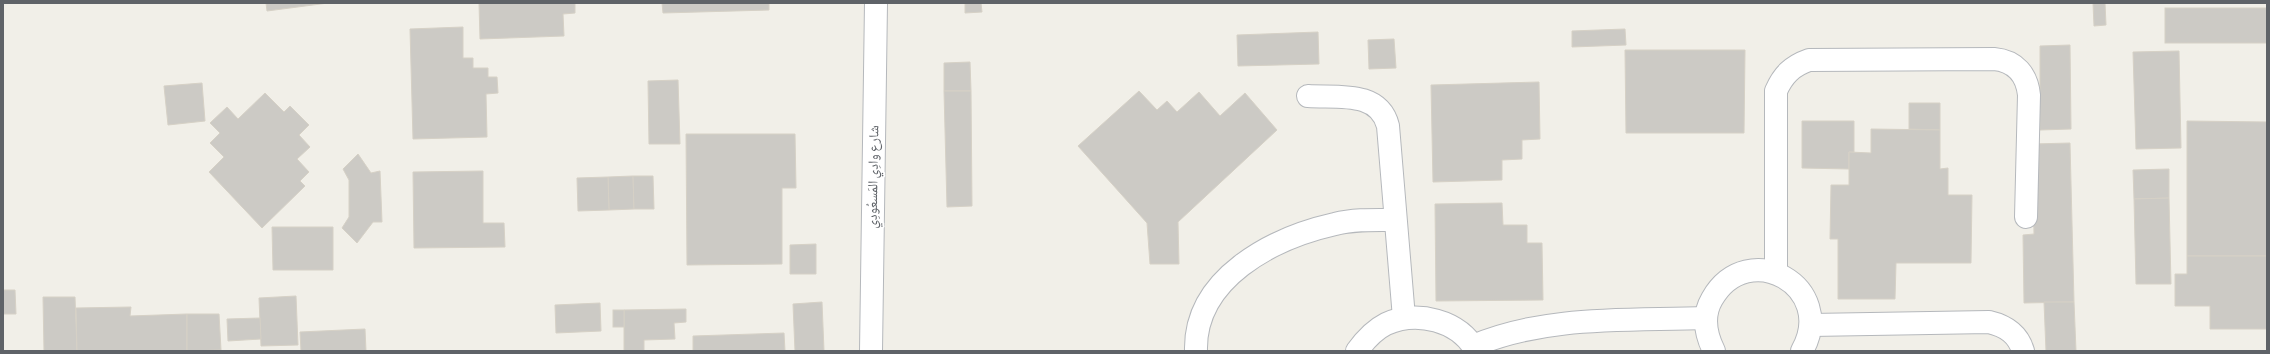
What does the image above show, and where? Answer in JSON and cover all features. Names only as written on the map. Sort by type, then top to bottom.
[{"type":"street","name":"شارع وادِي المَسعُودِي","points":[[871,351],[876,3]]},
{"type":"street","points":[[1776,272],[1776,91],[1781,80],[1789,70],[1808,60],[2003,59],[2017,67],[2028,85],[2029,95],[2026,217]]},
{"type":"street","points":[[1308,96],[1364,99],[1373,103],[1386,117],[1404,318]]},
{"type":"street","points":[[1196,351],[1198,329],[1204,311],[1213,294],[1226,277],[1244,263],[1275,246],[1311,230],[1336,224],[1366,220],[1395,220]]},
{"type":"street","points":[[1714,351],[1707,335],[1706,318],[1710,303],[1718,289],[1730,278],[1744,271],[1759,269],[1776,272],[1788,278],[1806,298],[1810,311],[1811,325],[1808,341],[1802,351]]},
{"type":"street","points":[[1357,351],[1369,335],[1386,324],[1404,318],[1424,318],[1442,322],[1460,332],[1474,348],[1495,337],[1540,325],[1706,318]]},
{"type":"street","points":[[1811,325],[1989,322],[2008,329],[2016,336],[2023,351]]},
{"type":"building","points":[[266,3],[328,3],[267,11]]},
{"type":"building","points":[[479,3],[575,3],[575,13],[563,14],[564,36],[480,39]]},
{"type":"building","points":[[662,3],[769,3],[769,10],[663,13]]},
{"type":"building","points":[[965,3],[981,3],[982,12],[965,13]]},
{"type":"building","points":[[2093,3],[2105,3],[2106,25],[2094,26]]},
{"type":"building","points":[[2165,8],[2267,8],[2267,43],[2165,43]]},
{"type":"building","points":[[463,27],[463,58],[473,58],[473,68],[488,68],[488,77],[497,77],[498,93],[486,94],[487,137],[413,139],[410,29]]},
{"type":"building","points":[[1625,29],[1626,45],[1572,47],[1572,31]]},
{"type":"building","points":[[1318,32],[1319,64],[1238,66],[1237,35]]},
{"type":"building","points":[[1394,39],[1396,68],[1369,69],[1368,40]]},
{"type":"building","points":[[2070,45],[2071,129],[2040,130],[2040,46]]},
{"type":"building","points":[[1625,50],[1745,50],[1744,133],[1626,133]]},
{"type":"building","points":[[2179,51],[2181,148],[2136,149],[2133,52]]},
{"type":"building","points":[[970,62],[971,91],[944,91],[944,63]]},
{"type":"building","points":[[678,80],[680,144],[649,144],[648,81]]},
{"type":"building","points":[[1539,82],[1540,139],[1522,140],[1522,159],[1502,160],[1502,180],[1433,182],[1431,85]]},
{"type":"building","points":[[202,83],[205,121],[168,125],[164,86]]},
{"type":"building","points":[[944,91],[971,91],[972,206],[947,207]]},
{"type":"building","points":[[1139,91],[1157,110],[1167,101],[1177,112],[1199,92],[1220,116],[1245,93],[1277,130],[1178,222],[1179,264],[1150,264],[1147,223],[1078,146]]},
{"type":"building","points":[[265,93],[284,112],[290,106],[309,125],[299,135],[310,147],[297,159],[309,172],[300,181],[305,186],[262,228],[209,172],[224,157],[210,143],[220,133],[210,123],[227,107],[238,119]]},
{"type":"building","points":[[1909,103],[1940,103],[1940,130],[1909,129]]},
{"type":"building","points":[[1802,121],[1854,121],[1854,152],[1849,152],[1849,169],[1802,168]]},
{"type":"building","points":[[2187,121],[2267,122],[2267,256],[2187,256]]},
{"type":"building","points":[[1871,129],[1940,130],[1940,169],[1948,168],[1948,195],[1972,195],[1971,263],[1896,263],[1895,299],[1838,299],[1838,239],[1830,239],[1831,185],[1849,185],[1849,152],[1871,153]]},
{"type":"building","points":[[686,134],[795,134],[796,188],[782,188],[782,264],[687,265]]},
{"type":"building","points":[[2070,143],[2074,302],[2024,303],[2023,235],[2034,234],[2032,144]]},
{"type":"building","points":[[358,154],[371,173],[380,171],[382,222],[373,222],[357,243],[342,228],[349,217],[349,180],[343,169]]},
{"type":"building","points":[[2169,169],[2169,198],[2134,199],[2133,170]]},
{"type":"building","points":[[483,171],[483,223],[504,223],[505,247],[414,248],[413,172]]},
{"type":"building","points":[[633,176],[634,209],[609,210],[608,177]]},
{"type":"building","points":[[633,176],[653,176],[654,209],[634,209]]},
{"type":"building","points":[[608,177],[609,210],[578,211],[577,178]]},
{"type":"building","points":[[2169,198],[2171,284],[2136,284],[2134,199]]},
{"type":"building","points":[[1502,203],[1503,225],[1527,225],[1527,243],[1542,243],[1543,300],[1436,301],[1435,204]]},
{"type":"building","points":[[272,227],[333,227],[333,270],[273,270]]},
{"type":"building","points":[[816,244],[816,274],[790,274],[790,245]]},
{"type":"building","points":[[2187,256],[2267,256],[2267,329],[2210,329],[2210,306],[2175,306],[2175,274],[2187,274]]},
{"type":"building","points":[[3,290],[15,290],[16,314],[3,314]]},
{"type":"building","points":[[296,296],[298,345],[261,346],[259,298]]},
{"type":"building","points":[[43,297],[75,297],[77,351],[44,351]]},
{"type":"building","points":[[822,302],[824,351],[795,351],[793,304]]},
{"type":"building","points":[[2044,302],[2074,302],[2076,351],[2046,351]]},
{"type":"building","points":[[600,303],[601,331],[556,333],[555,305]]},
{"type":"building","points":[[131,307],[130,316],[187,314],[187,351],[77,351],[76,308]]},
{"type":"building","points":[[686,309],[686,322],[674,323],[675,339],[644,340],[644,351],[624,351],[624,310]]},
{"type":"building","points":[[613,310],[624,310],[624,327],[613,327]]},
{"type":"building","points":[[187,314],[219,314],[221,350],[187,351]]},
{"type":"building","points":[[260,318],[261,339],[228,341],[227,319]]},
{"type":"building","points":[[365,329],[366,351],[301,351],[300,332]]},
{"type":"building","points":[[784,333],[785,351],[693,351],[693,336]]}]
